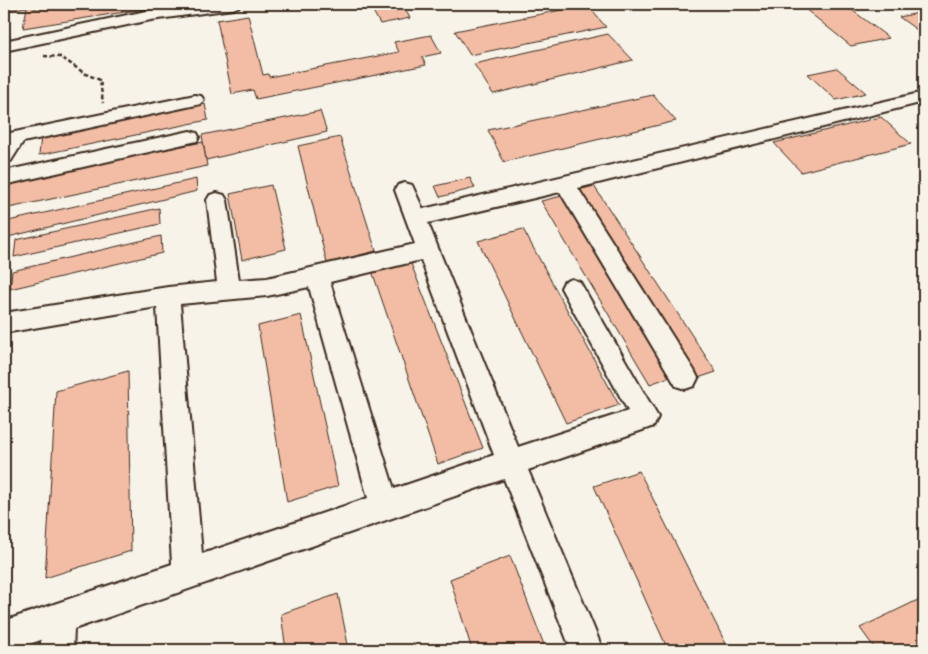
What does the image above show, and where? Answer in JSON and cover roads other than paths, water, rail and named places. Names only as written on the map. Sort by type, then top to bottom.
[{"type":"lane","points":[[4,46],[151,15],[233,4]]},
{"type":"lane","points":[[416,218],[924,97]]},
{"type":"lane","points":[[4,156],[17,137],[195,100]]},
{"type":"lane","points":[[4,178],[190,137]]},
{"type":"lane","points":[[565,184],[684,378]]},
{"type":"lane","points":[[405,190],[511,463],[587,650]]},
{"type":"lane","points":[[217,200],[229,290]]},
{"type":"lane","points":[[4,323],[168,296],[266,287],[427,250]]},
{"type":"lane","points":[[316,276],[385,507]]},
{"type":"lane","points":[[4,637],[645,417],[572,288]]},
{"type":"lane","points":[[168,296],[188,574]]},
{"type":"lane","points":[[57,650],[58,618]]}]
